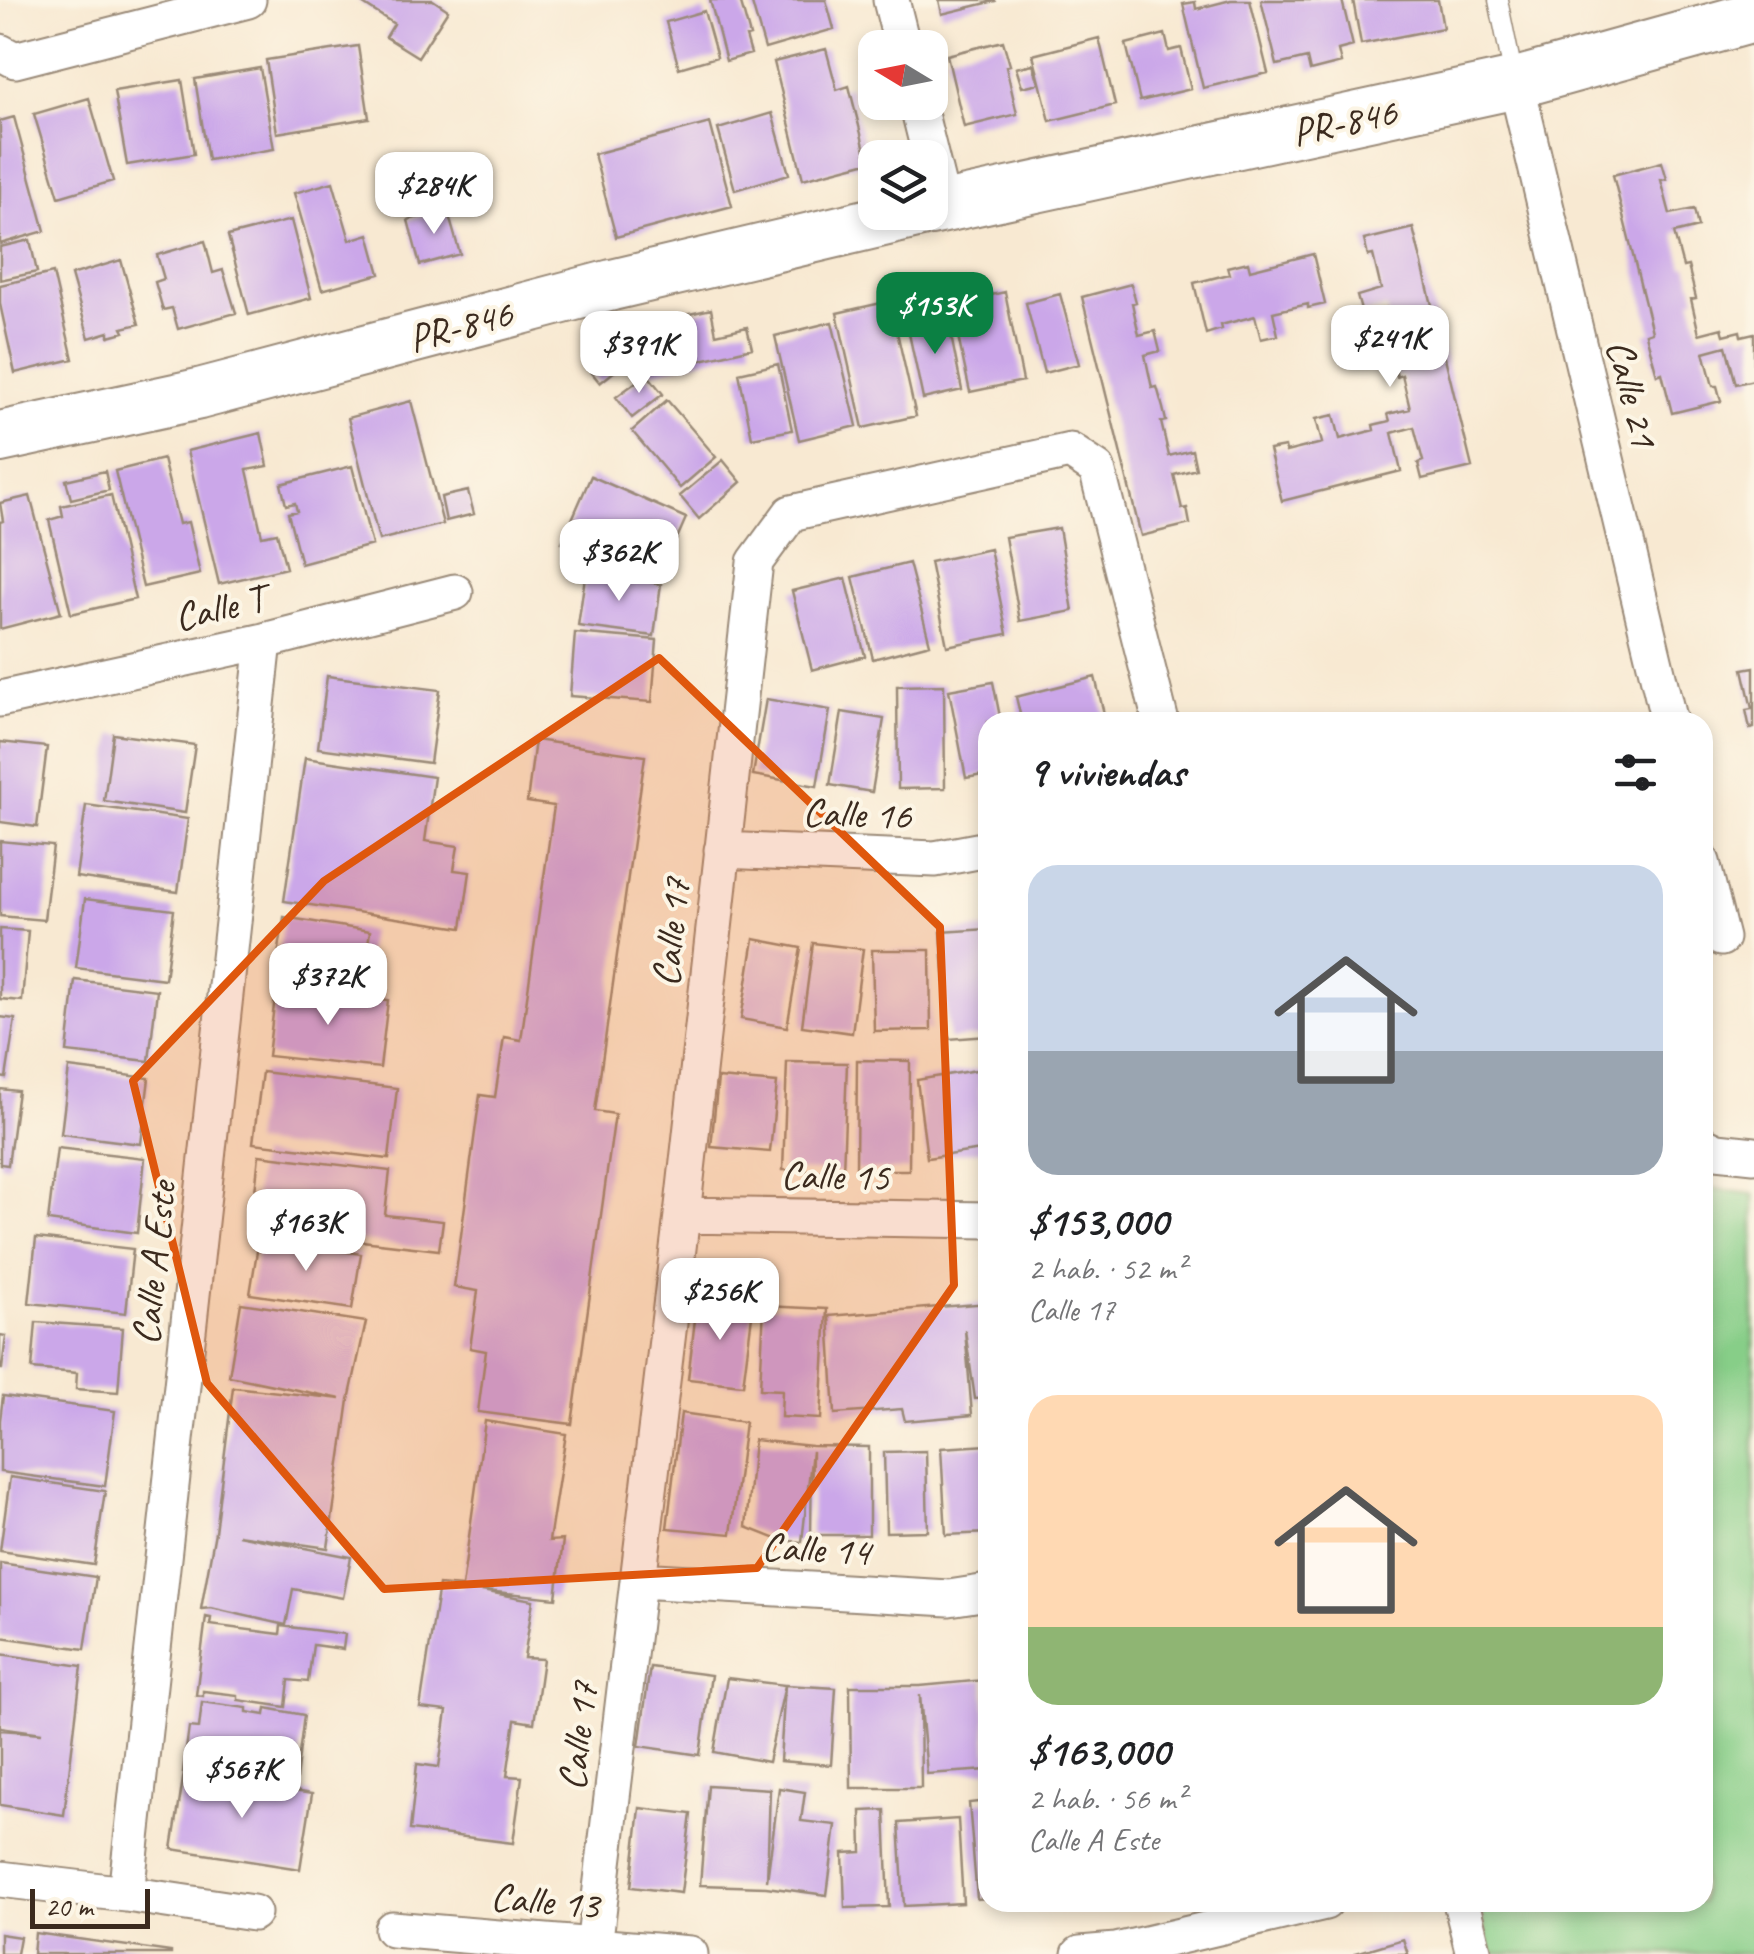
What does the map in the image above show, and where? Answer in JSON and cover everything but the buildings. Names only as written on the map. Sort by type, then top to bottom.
[{"type":"street","points":[[0,52],[16,60],[248,0]]},
{"type":"street","points":[[891,0],[898,30]]},
{"type":"street","name":"PR-846","points":[[948,206],[1516,83],[1754,17]]},
{"type":"street","name":"Calle 21","points":[[1516,83],[1667,712]]},
{"type":"street","name":"PR-846","points":[[0,437],[199,394],[612,285],[858,227]]},
{"type":"street","name":"Calle 17","points":[[594,1947],[756,562],[791,513],[1070,451],[1097,469],[1159,712]]},
{"type":"street","name":"Calle T","points":[[0,699],[264,641],[455,592]]},
{"type":"street","name":"Calle A Este","points":[[126,1894],[264,641]]},
{"type":"street","name":"Calle 16","points":[[722,850],[935,859],[978,851]]},
{"type":"street","points":[[1713,898],[1726,940]]},
{"type":"street","points":[[1713,1149],[1754,1154]]},
{"type":"street","name":"Calle 15","points":[[682,1215],[978,1220]]},
{"type":"street","name":"Calle 14","points":[[639,1580],[949,1598],[978,1594]]},
{"type":"street","points":[[0,1879],[253,1913]]},
{"type":"street","points":[[1080,1954],[1116,1952],[1282,1912]]},
{"type":"street","points":[[1464,1912],[1474,1954]]},
{"type":"street","name":"Calle 13","points":[[392,1929],[690,1954]]},
{"type":"lane","points":[[1498,0],[1516,83]]},
{"type":"highlighted area","points":[[659,658],[940,927],[954,1285],[757,1568],[384,1589],[207,1383],[133,1081],[324,881]]},
{"type":"green space","points":[[1713,1188],[1754,1194],[1754,1954],[1491,1954],[1481,1912],[1713,1912]]}]
